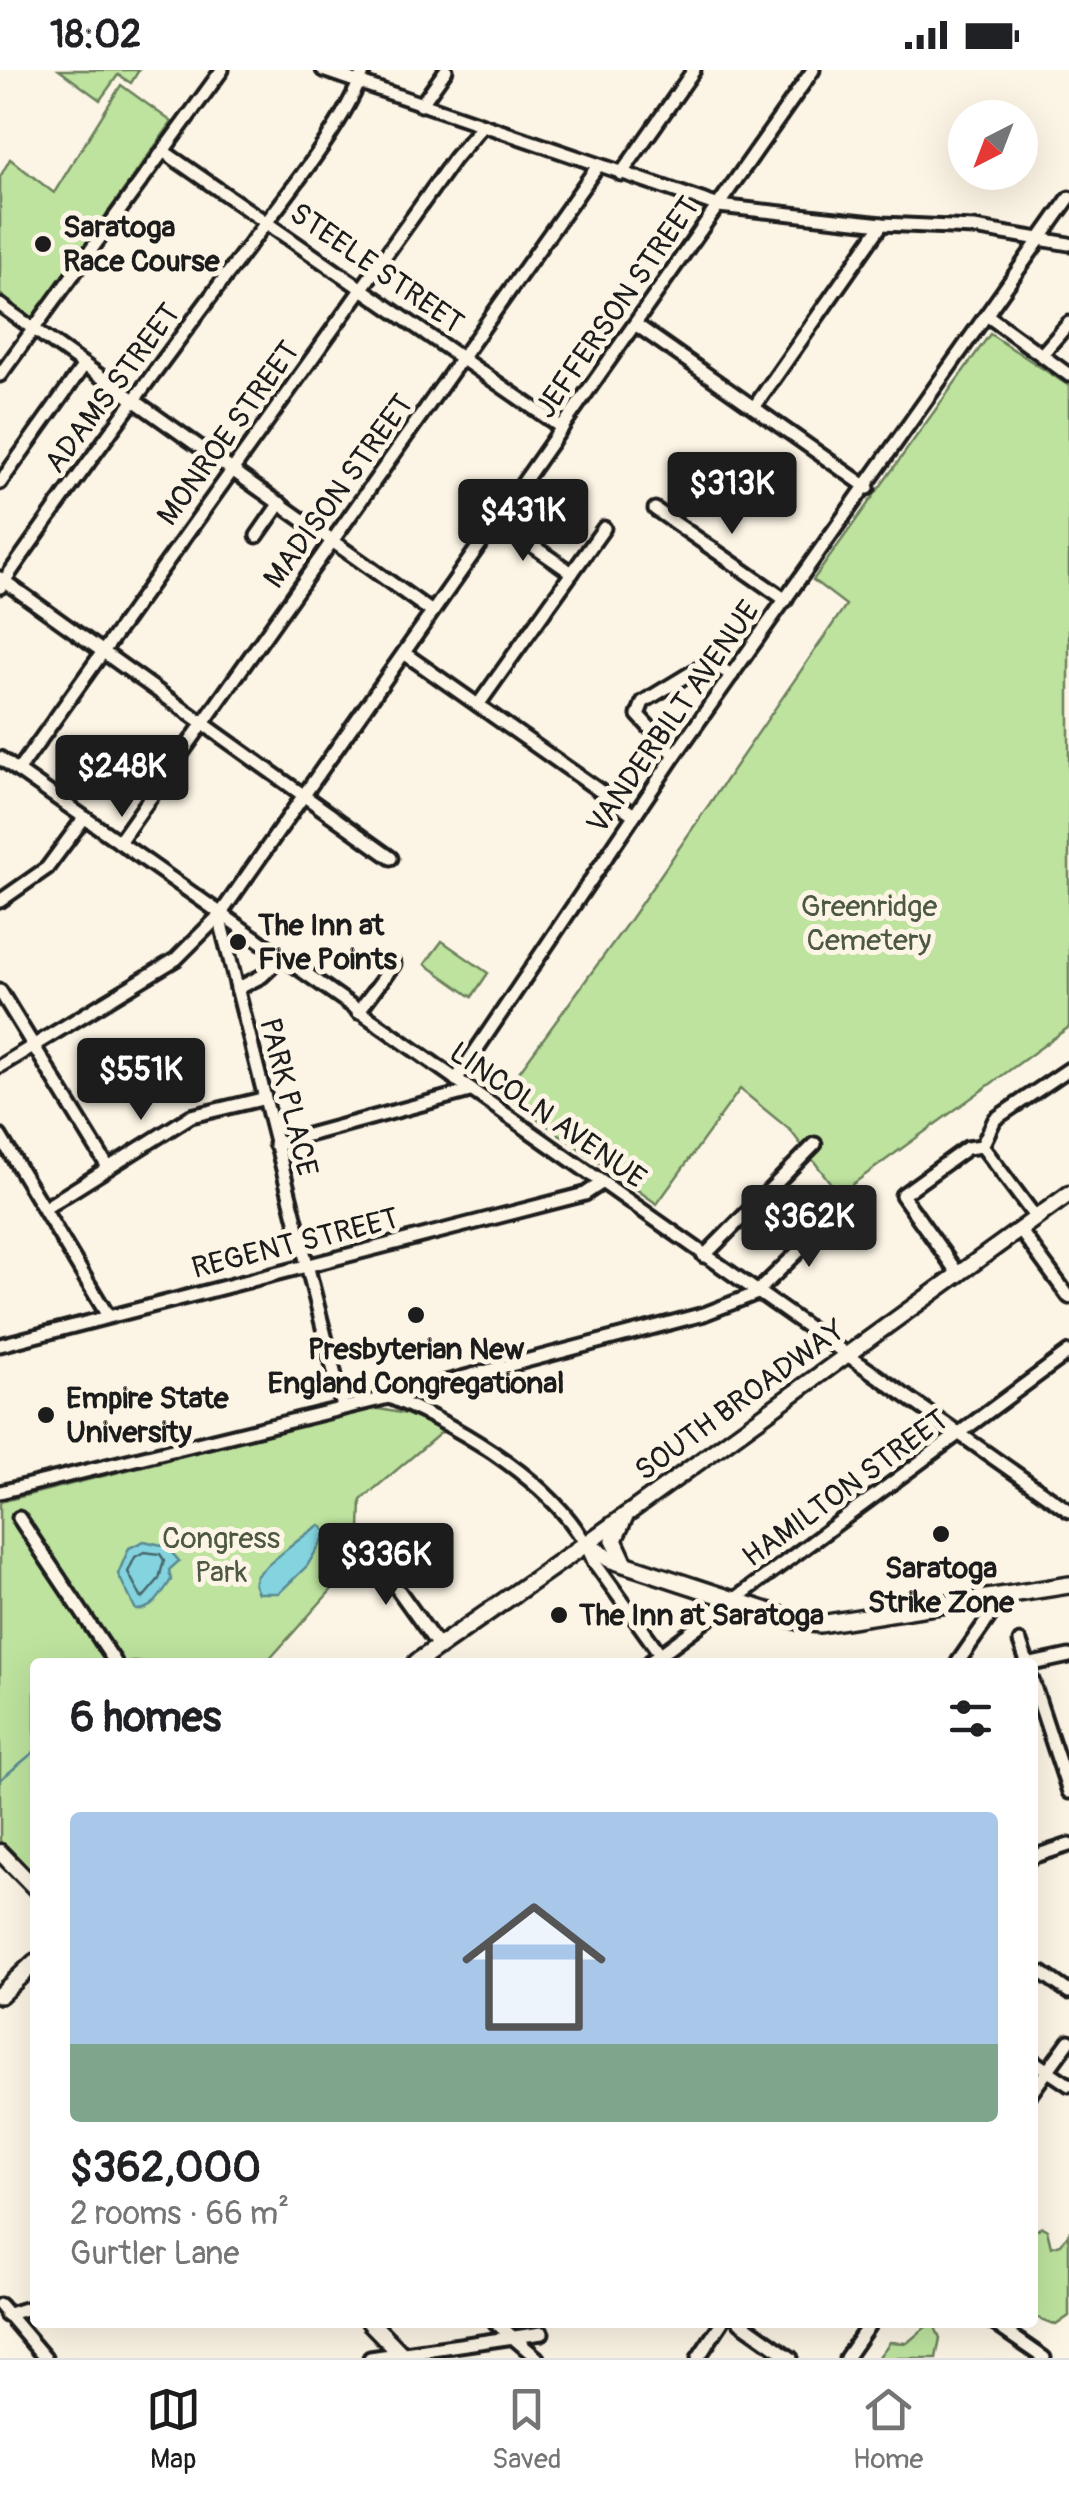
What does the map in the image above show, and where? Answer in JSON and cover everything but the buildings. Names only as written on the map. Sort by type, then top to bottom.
[{"type":"highway","points":[[625,1516],[614,1540],[625,1564]]},
{"type":"highway","points":[[423,1658],[586,1543],[625,1564],[801,1622],[820,1624],[1069,1585]]},
{"type":"highway","points":[[0,1995],[30,1972]]},
{"type":"highway","points":[[376,2328],[402,2356]]},
{"type":"main road","name":"SOUTH BROADWAY","points":[[586,1543],[1069,1194]]},
{"type":"main road","points":[[0,1852],[30,1883]]},
{"type":"street","points":[[0,375],[222,70]]},
{"type":"street","points":[[323,70],[719,206],[882,224],[974,228],[1069,244]]},
{"type":"street","name":"ADAMS STREET","points":[[1,582],[266,222],[359,84],[364,70]]},
{"type":"street","points":[[421,105],[446,70]]},
{"type":"street","points":[[621,174],[694,70]]},
{"type":"street","name":"JEFFERSON STREET","points":[[0,1066],[176,959],[219,916],[813,70]]},
{"type":"street","name":"MONROE STREET","points":[[18,771],[454,159],[482,126]]},
{"type":"street","name":"STEELE STREET","points":[[163,151],[562,428]]},
{"type":"street","name":"MADISON STREET","points":[[118,842],[597,167]]},
{"type":"street","name":"VANDERBILT AVENUE","points":[[456,1080],[675,754],[868,488],[1069,198]]},
{"type":"street","points":[[755,406],[882,224]]},
{"type":"street","points":[[0,305],[432,612]]},
{"type":"street","points":[[988,316],[1043,353],[1069,376]]},
{"type":"street","points":[[1043,353],[1069,323]]},
{"type":"street","points":[[635,324],[868,488]]},
{"type":"street","points":[[0,483],[84,366]]},
{"type":"street","points":[[257,536],[280,504]]},
{"type":"street","points":[[655,509],[786,600]]},
{"type":"street","points":[[496,521],[572,573]]},
{"type":"street","points":[[478,705],[604,528]]},
{"type":"street","points":[[1,582],[105,650],[391,858]]},
{"type":"street","points":[[404,653],[634,814]]},
{"type":"street","points":[[675,754],[642,723],[638,716],[642,702],[704,665],[711,664],[732,675]]},
{"type":"street","name":"LINCOLN AVENUE","points":[[0,758],[755,1294],[1068,1508]]},
{"type":"street","points":[[0,901],[47,868],[84,818]]},
{"type":"street","name":"PARK PLACE","points":[[219,916],[262,1099],[325,1324],[342,1407]]},
{"type":"street","points":[[236,988],[262,976],[280,959]]},
{"type":"street","points":[[358,1012],[394,964]]},
{"type":"street","points":[[0,991],[108,1167]]},
{"type":"street","points":[[982,1146],[995,1119],[1064,1073],[1069,1089]]},
{"type":"street","points":[[275,1144],[470,1091]]},
{"type":"street","points":[[45,1208],[192,1116],[262,1099]]},
{"type":"street","points":[[0,1136],[108,1316]]},
{"type":"street","points":[[704,1256],[815,1144]]},
{"type":"street","points":[[959,1274],[902,1196],[967,1148],[982,1146]]},
{"type":"street","points":[[982,1146],[1036,1218]]},
{"type":"street","name":"REGENT STREET","points":[[0,1345],[585,1194],[600,1184]]},
{"type":"street","points":[[0,1492],[389,1397],[704,1314],[755,1294],[834,1217]]},
{"type":"street","points":[[1020,1230],[1069,1297]]},
{"type":"street","name":"HAMILTON STREET","points":[[664,1658],[736,1599],[1069,1352]]},
{"type":"street","points":[[389,1397],[487,1447],[534,1486],[586,1543],[594,1562],[664,1658]]},
{"type":"street","points":[[20,1518],[112,1658]]},
{"type":"street","points":[[366,1545],[439,1647]]},
{"type":"street","points":[[961,1658],[994,1610],[994,1596]]},
{"type":"street","points":[[1020,1642],[1028,1658]]},
{"type":"street","points":[[1038,1662],[1069,1656]]},
{"type":"street","points":[[1038,1703],[1069,1792]]},
{"type":"street","points":[[1038,1855],[1069,1845]]},
{"type":"street","points":[[1042,1973],[1069,1992]]},
{"type":"street","points":[[1038,2084],[1069,2040]]},
{"type":"street","points":[[1038,2064],[1069,2085]]},
{"type":"street","points":[[3,2312],[30,2307]]},
{"type":"street","points":[[3,2312],[45,2358]]},
{"type":"street","points":[[500,2328],[532,2355],[545,2328]]},
{"type":"street","points":[[370,2358],[509,2338],[545,2328]]},
{"type":"street","points":[[698,2358],[718,2328]]},
{"type":"street","points":[[749,2328],[792,2358]]},
{"type":"street","points":[[846,2358],[867,2328]]},
{"type":"street","points":[[1001,2328],[1044,2358]]},
{"type":"green space","points":[[59,70],[139,70],[131,83],[118,75],[100,100]]},
{"type":"green space","name":"Saratoga Race Course","points":[[121,85],[172,122],[32,319],[0,294],[0,177],[10,159],[54,193]]},
{"type":"green space","name":"Greenridge Cemetery","points":[[990,334],[1069,386],[1069,1027],[839,1194],[790,1130],[740,1089],[657,1204],[503,1094],[629,921],[846,605],[813,580]]},
{"type":"green space","points":[[442,941],[488,973],[472,997],[425,964]]},
{"type":"green space","name":"Congress Park","points":[[374,1408],[406,1414],[444,1430],[361,1500],[359,1559],[271,1658],[30,1658],[30,1873],[0,1841],[0,1502]]},
{"type":"green space","points":[[1038,2229],[1047,2230],[1051,2247],[1061,2244],[1069,2233],[1069,2316],[1056,2325],[1038,2318]]},
{"type":"green space","points":[[924,2328],[935,2328],[940,2338],[936,2358],[878,2358],[890,2342],[907,2343]]},
{"type":"water","points":[[320,1525],[327,1533],[307,1566],[279,1593],[258,1593],[256,1577]]},
{"type":"water","points":[[144,1541],[166,1546],[179,1561],[169,1570],[171,1580],[156,1600],[136,1610],[118,1574],[129,1548]]},
{"type":"waterway","points":[[0,1780],[30,1755]]},
{"type":"place","name":"Saratoga Race Course","points":[[43,244]]},
{"type":"place","name":"The Inn at Five Points","points":[[238,942]]},
{"type":"place","name":"Presbyterian New England Congregational","points":[[416,1315]]},
{"type":"place","name":"Empire State University","points":[[46,1415]]},
{"type":"place","name":"Saratoga Strike Zone","points":[[941,1534]]},
{"type":"place","name":"The Inn at Saratoga","points":[[559,1615]]}]
